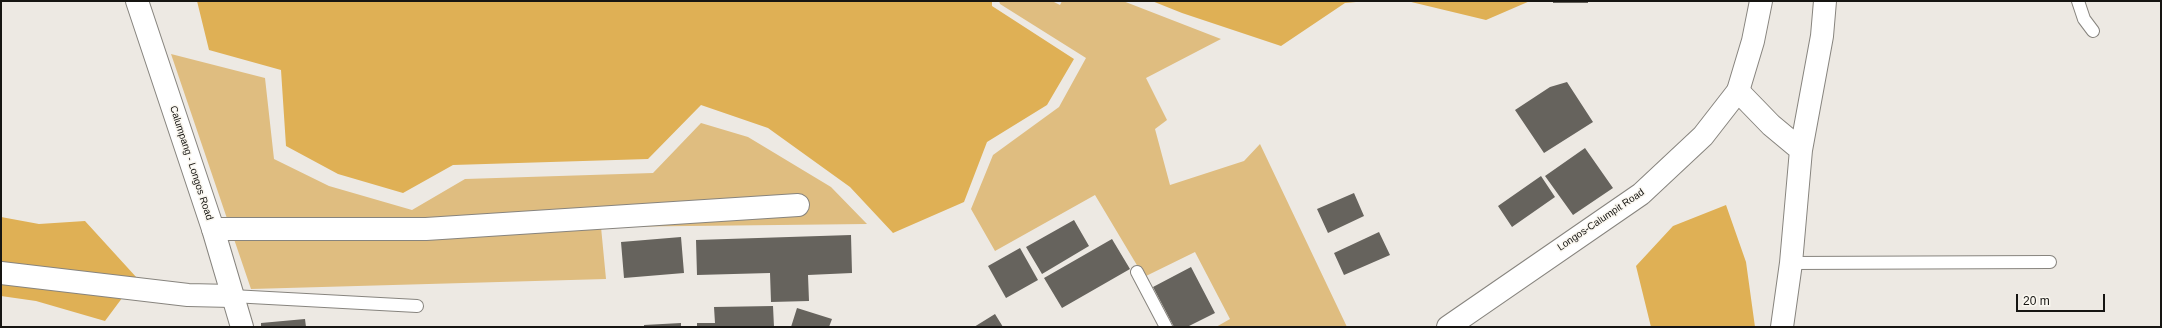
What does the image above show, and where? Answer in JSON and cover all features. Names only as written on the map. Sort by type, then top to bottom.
[{"type":"street","name":"Calumpang - Longos Road","points":[[137,1],[213,229],[242,327]]},
{"type":"street","name":"Longos-Calumpit Road","points":[[1448,327],[1641,194],[1703,136],[1738,91],[1753,41],[1761,1]]},
{"type":"street","points":[[1782,327],[1791,263],[1801,150],[1822,36],[1826,1]]},
{"type":"street","points":[[1738,91],[1771,125],[1801,150]]},
{"type":"street","points":[[213,229],[426,229],[798,205]]},
{"type":"street","points":[[1,273],[188,295],[232,296]]},
{"type":"lane","points":[[2078,1],[2084,19],[2093,31]]},
{"type":"lane","points":[[1791,263],[2050,262]]},
{"type":"lane","points":[[1137,272],[1166,327]]},
{"type":"lane","points":[[232,296],[417,306]]},
{"type":"shaded area","points":[[197,1],[992,1],[992,6],[1074,59],[1047,105],[987,142],[964,202],[893,233],[850,187],[768,128],[701,105],[648,159],[453,165],[403,193],[338,174],[286,146],[281,70],[209,50]]},
{"type":"shaded area","points":[[999,1],[1052,1],[1060,5],[1062,1],[1123,1],[1221,39],[1146,78],[1167,120],[1155,129],[1170,185],[1244,161],[1260,144],[1347,327],[1216,327],[1230,319],[1195,252],[1144,277],[1095,195],[995,251],[971,209],[993,155],[1059,107],[1086,58],[1000,4]]},
{"type":"shaded area","points":[[1152,1],[1367,1],[1345,3],[1281,46],[1182,13]]},
{"type":"shaded area","points":[[1407,1],[1530,1],[1486,20]]},
{"type":"shaded area","points":[[171,54],[265,78],[274,159],[329,186],[412,210],[465,179],[653,173],[701,123],[748,137],[831,187],[867,224],[601,227],[606,279],[251,289]]},
{"type":"shaded area","points":[[1726,205],[1746,262],[1755,327],[1651,327],[1636,266],[1673,226]]},
{"type":"shaded area","points":[[1,217],[39,224],[85,221],[137,278],[105,321],[36,301],[1,296]]},
{"type":"building","points":[[1553,1],[1588,1],[1588,3],[1553,3]]},
{"type":"building","points":[[1567,82],[1593,122],[1544,153],[1515,110],[1550,87]]},
{"type":"building","points":[[1585,148],[1613,188],[1573,215],[1545,176]]},
{"type":"building","points":[[1541,176],[1555,197],[1512,227],[1498,206]]},
{"type":"building","points":[[1354,193],[1364,216],[1328,233],[1317,209]]},
{"type":"building","points":[[1074,220],[1089,246],[1042,274],[1026,247]]},
{"type":"building","points":[[1379,232],[1390,255],[1344,275],[1334,253]]},
{"type":"building","points":[[851,235],[852,273],[808,275],[809,301],[771,302],[770,273],[697,275],[696,240]]},
{"type":"building","points":[[681,237],[684,273],[624,278],[621,242]]},
{"type":"building","points":[[1112,239],[1130,269],[1062,308],[1044,278]]},
{"type":"building","points":[[1020,248],[1038,280],[1006,298],[988,266]]},
{"type":"building","points":[[1191,267],[1215,313],[1187,327],[1174,327],[1153,287]]},
{"type":"building","points":[[773,306],[774,327],[697,327],[697,323],[715,323],[714,307]]},
{"type":"building","points":[[797,308],[832,319],[829,327],[791,327]]},
{"type":"building","points":[[995,314],[1003,327],[974,327]]},
{"type":"building","points":[[305,319],[306,327],[261,327],[261,323]]},
{"type":"building","points":[[681,323],[681,327],[644,327],[644,325]]}]
